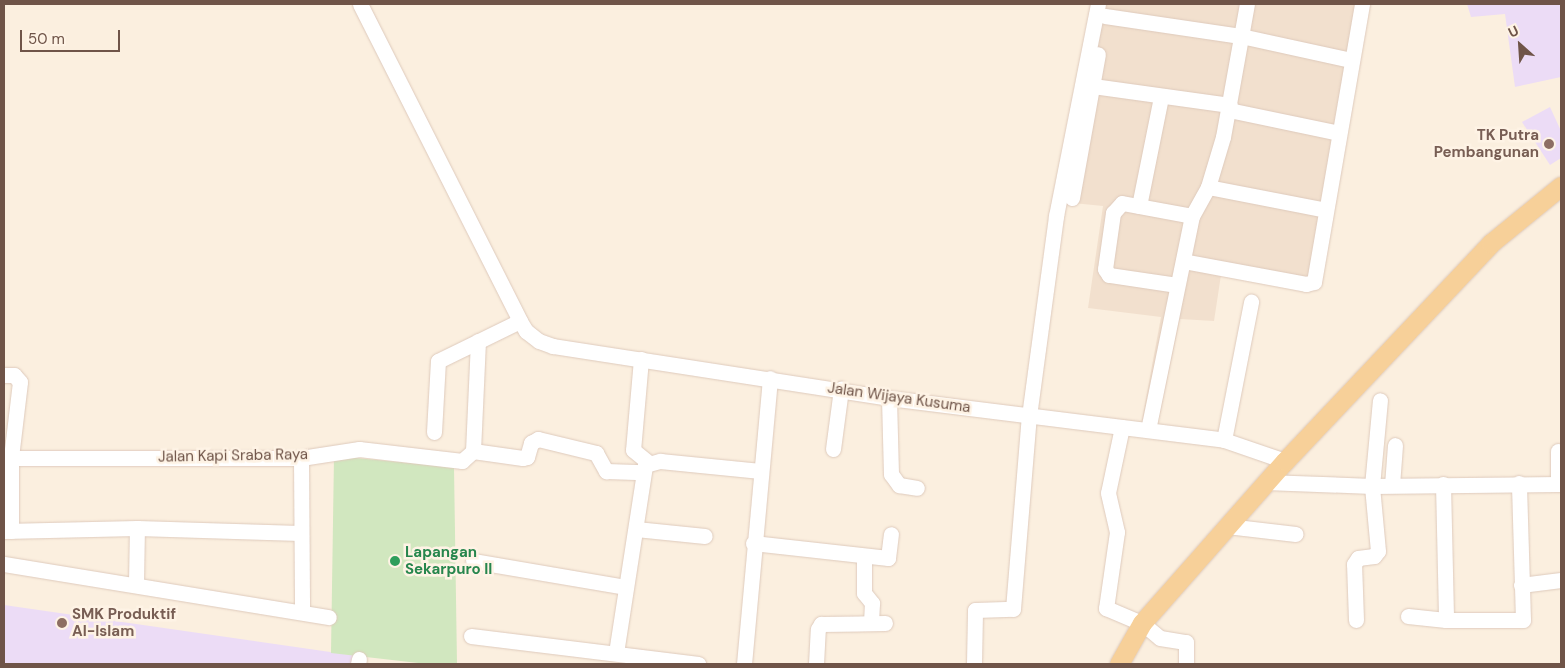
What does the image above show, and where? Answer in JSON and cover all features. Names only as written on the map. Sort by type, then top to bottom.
[{"type":"main road","points":[[1119,664],[1142,624],[1265,482],[1491,243],[1561,186]]},
{"type":"street","name":"Jalan Wijaya Kusuma","points":[[360,4],[520,320],[533,337],[553,346],[770,378],[889,398],[1224,440],[1285,461]]},
{"type":"street","points":[[1148,430],[1192,216],[1208,187],[1229,107],[1247,4]]},
{"type":"street","points":[[1183,261],[1306,284],[1314,282],[1362,4]]},
{"type":"street","points":[[1104,8],[1351,60]]},
{"type":"street","points":[[1072,198],[1093,86],[1104,8]]},
{"type":"street","points":[[974,664],[975,610],[1013,610],[1029,416],[1056,216],[1104,8]]},
{"type":"street","points":[[1093,86],[1229,107],[1339,133]]},
{"type":"street","points":[[1140,206],[1161,97]]},
{"type":"street","points":[[1208,187],[1326,210]]},
{"type":"street","points":[[1177,285],[1117,277],[1105,269],[1116,206],[1122,203],[1192,216]]},
{"type":"street","points":[[1224,440],[1251,302]]},
{"type":"street","points":[[434,432],[438,361],[520,320]]},
{"type":"street","points":[[467,456],[478,341]]},
{"type":"street","points":[[616,653],[625,587],[646,467],[634,450],[641,359]]},
{"type":"street","points":[[4,375],[14,375],[20,382],[7,458],[8,531],[137,528],[300,534]]},
{"type":"street","points":[[744,664],[753,543],[770,378]]},
{"type":"street","points":[[833,449],[841,390]]},
{"type":"street","points":[[889,398],[891,474],[898,485],[917,488]]},
{"type":"street","points":[[1356,620],[1354,564],[1358,558],[1374,556],[1378,551],[1372,486],[1380,400]]},
{"type":"street","points":[[1122,427],[1108,493],[1117,532],[1106,608],[1142,624],[1160,638],[1186,642],[1186,664]]},
{"type":"street","name":"Jalan Kapi Sraba Raya","points":[[7,458],[301,458],[359,449],[523,458],[527,457],[532,443],[538,439],[596,454],[606,471],[646,467]]},
{"type":"street","points":[[1392,485],[1395,445]]},
{"type":"street","points":[[1265,482],[1372,486],[1560,484],[1558,450]]},
{"type":"street","points":[[301,458],[302,611]]},
{"type":"street","points":[[646,467],[761,471]]},
{"type":"street","points":[[1408,616],[1446,620],[1523,620],[1519,483]]},
{"type":"street","points":[[1443,484],[1446,620]]},
{"type":"street","points":[[1227,526],[1296,534]]},
{"type":"street","points":[[136,583],[137,528]]},
{"type":"street","points":[[636,529],[705,536]]},
{"type":"street","points":[[753,543],[864,556],[890,557],[891,534]]},
{"type":"street","points":[[816,664],[818,629],[821,624],[878,623],[872,603],[864,593],[864,556]]},
{"type":"street","points":[[473,561],[625,587]]},
{"type":"street","points":[[4,564],[136,583],[329,617]]},
{"type":"street","points":[[1521,585],[1561,580]]},
{"type":"street","points":[[471,636],[698,664]]},
{"type":"shaded area","points":[[1103,4],[1367,4],[1317,291],[1221,275],[1214,321],[1180,319],[1158,423],[1142,420],[1161,317],[1088,308],[1103,206],[1063,202]]},
{"type":"shaded area","points":[[1467,4],[1561,4],[1561,77],[1515,87],[1505,14],[1471,17]]},
{"type":"shaded area","name":"TK Putra Pembangunan","points":[[1550,107],[1561,131],[1561,158],[1550,165],[1522,122]]},
{"type":"shaded area","name":"SMK Produktif Al-Islam","points":[[4,605],[358,656],[356,664],[4,664]]},
{"type":"green space","name":"Lapangan Sekarpuro II","points":[[334,456],[454,467],[457,664],[427,664],[331,653]]},
{"type":"place","name":"TK Putra Pembangunan","points":[[1549,144]]},
{"type":"place","name":"Lapangan Sekarpuro II","points":[[395,561]]},
{"type":"place","name":"SMK Produktif Al-Islam","points":[[62,623]]}]
